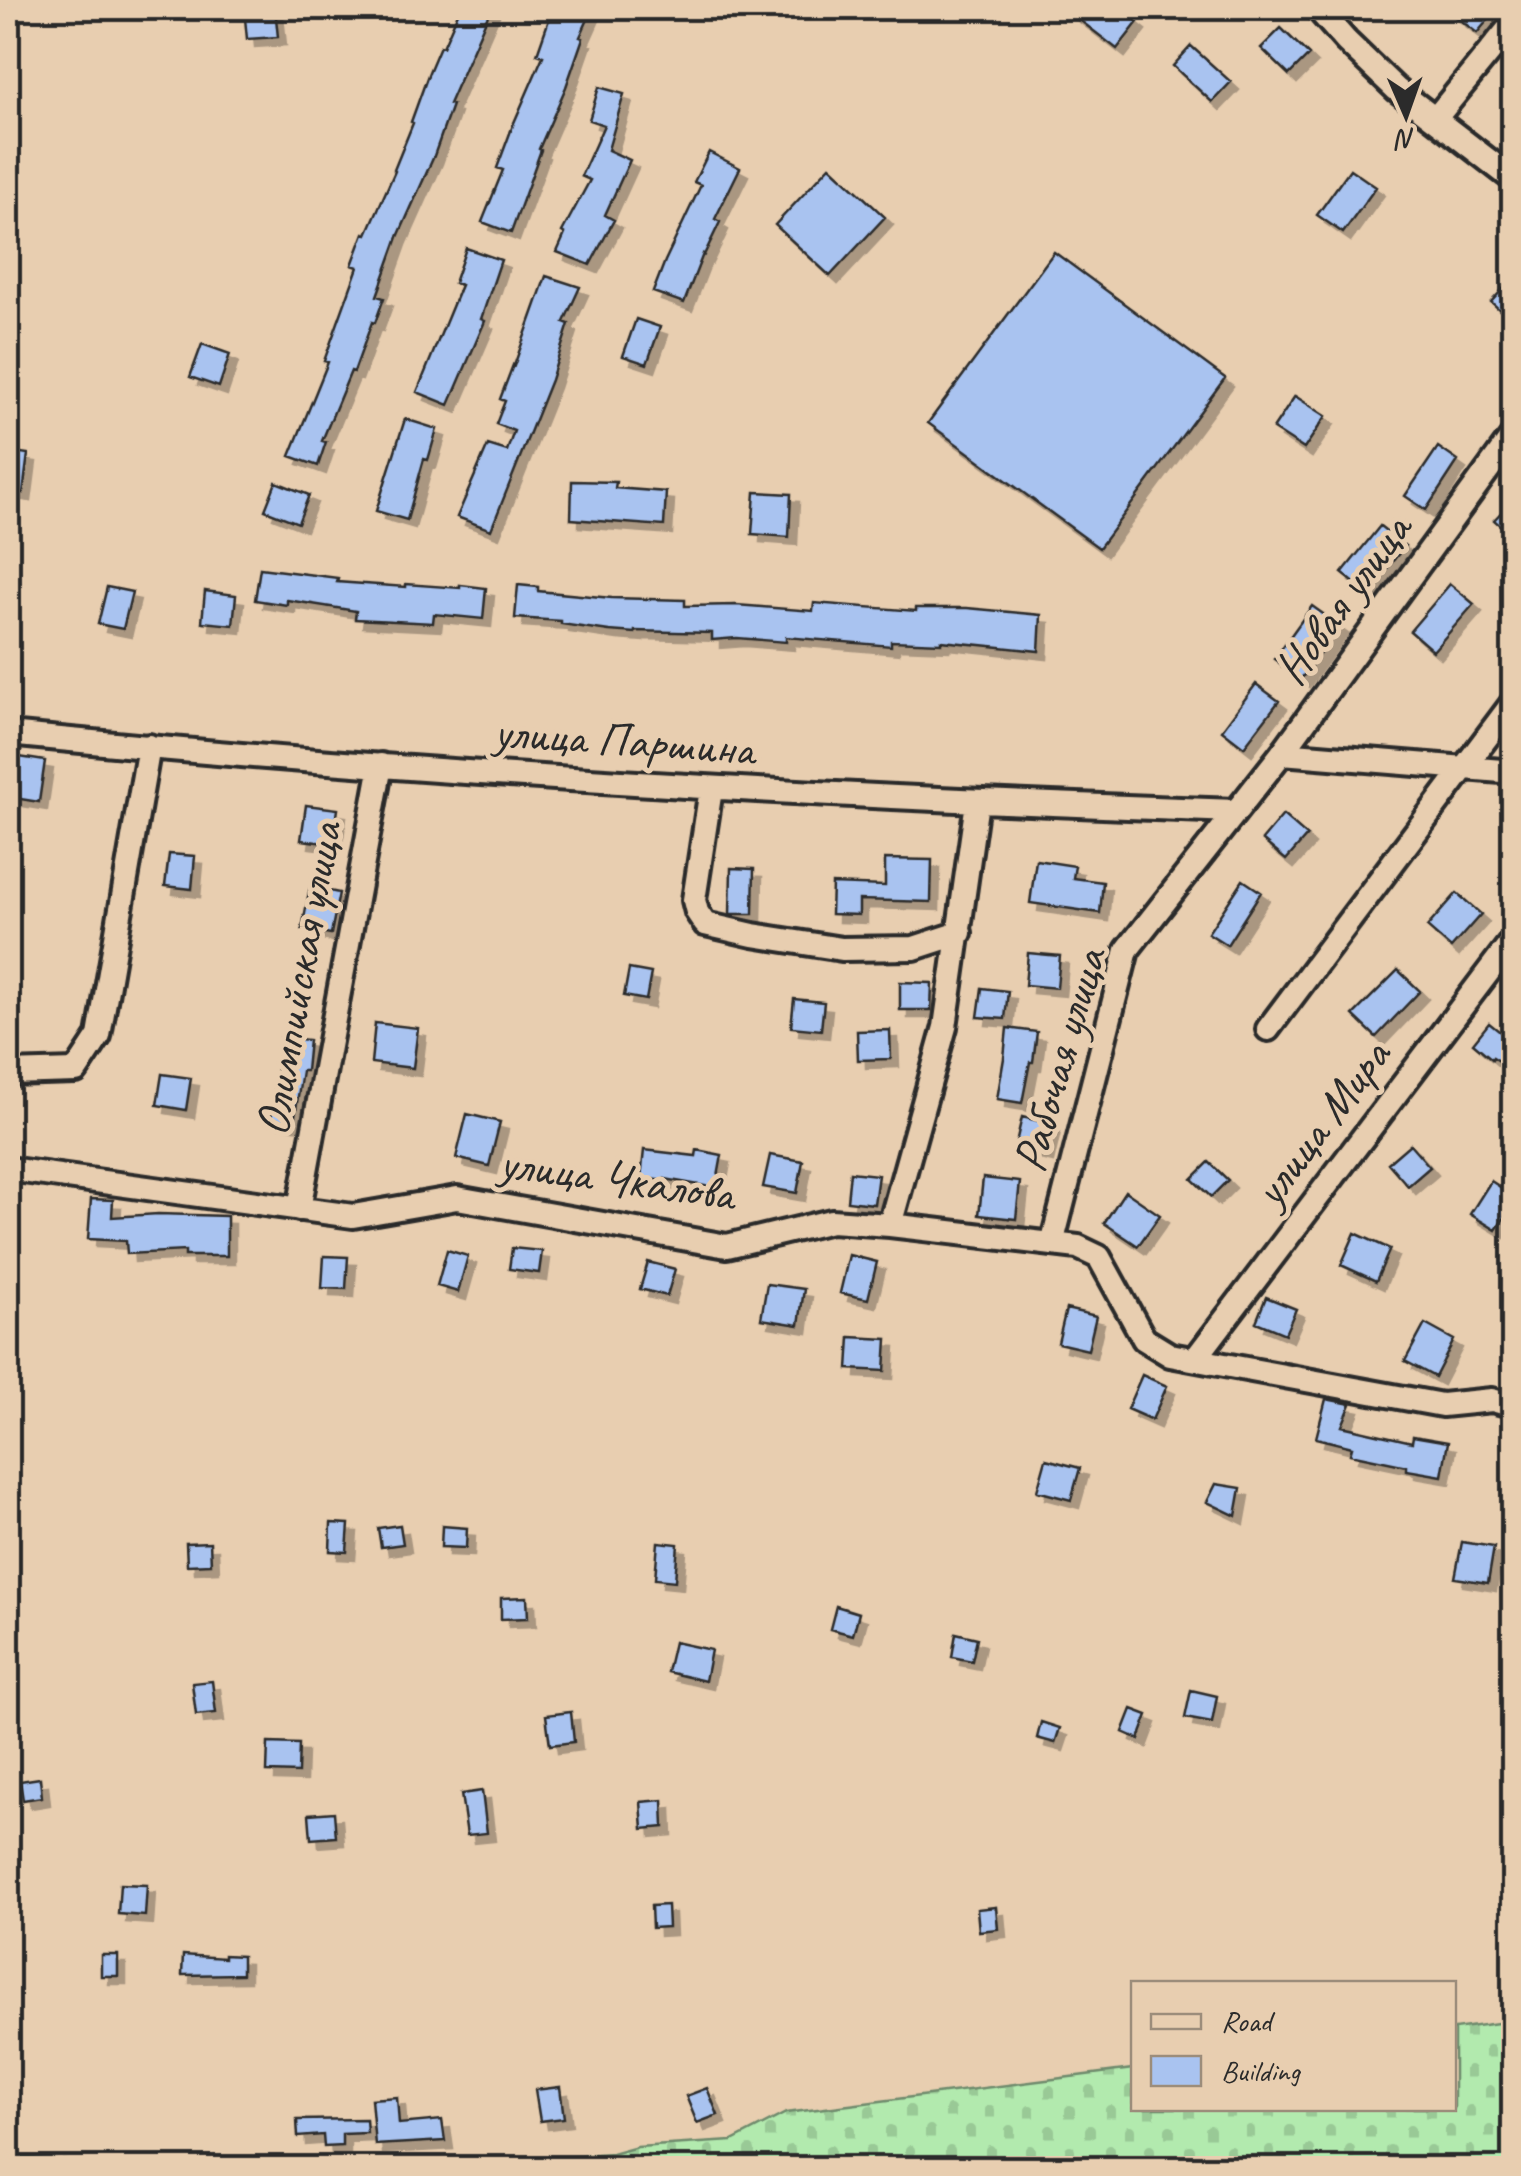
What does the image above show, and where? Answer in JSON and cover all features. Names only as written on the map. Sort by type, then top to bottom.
[{"type":"street","points":[[1317,8],[1387,80],[1514,180]]},
{"type":"street","points":[[1435,119],[1514,22]]},
{"type":"street","name":"Новая улица","points":[[1236,812],[1514,434]]},
{"type":"street","points":[[1268,1029],[1514,701]]},
{"type":"street","name":"улица Паршина","points":[[8,734],[711,789],[1236,812]]},
{"type":"street","points":[[8,1073],[76,1071],[99,1036],[149,746]]},
{"type":"street","points":[[1282,753],[1514,772]]},
{"type":"street","name":"Олимпийская улица","points":[[299,1209],[381,766]]},
{"type":"street","points":[[711,789],[694,900],[705,924],[842,950],[914,948],[960,933]]},
{"type":"street","points":[[890,1225],[945,1026],[977,802]]},
{"type":"street","name":"Рабочая улица","points":[[1052,1244],[1127,950],[1236,812]]},
{"type":"street","name":"улица Мира","points":[[1196,1358],[1514,938]]},
{"type":"street","name":"улица Чкалова","points":[[14,1168],[353,1216],[457,1198],[727,1246],[831,1221],[1078,1246],[1099,1258],[1144,1339],[1170,1354],[1442,1405],[1492,1400],[1514,1406]]},
{"type":"green space","points":[[1513,2021],[1513,2168],[422,2168],[732,2141],[786,2113],[1131,2069],[1131,2111],[1456,2111],[1456,2029]]},
{"type":"green space","points":[[8,2156],[147,2168],[8,2168]]},
{"type":"building","points":[[244,8],[275,8],[278,37],[247,39]]},
{"type":"building","points":[[460,8],[491,8],[398,237],[377,296],[384,298],[322,441],[326,442],[318,466],[290,456],[328,362],[324,361],[358,267],[352,265],[364,233],[367,234],[395,171],[429,72]]},
{"type":"building","points":[[553,8],[593,8],[511,233],[482,222],[503,170],[497,168],[543,56],[537,54]]},
{"type":"building","points":[[1064,8],[1120,8],[1138,22],[1117,49]]},
{"type":"building","points":[[1445,8],[1498,8],[1477,33]]},
{"type":"building","points":[[1281,28],[1309,55],[1289,75],[1261,48]]},
{"type":"building","points":[[1191,46],[1231,82],[1212,102],[1173,66]]},
{"type":"building","points":[[599,87],[624,94],[608,150],[630,160],[605,215],[614,220],[590,265],[557,252],[565,234],[562,232],[590,180],[581,176],[604,125],[589,120]]},
{"type":"building","points":[[709,152],[740,168],[715,219],[720,222],[684,303],[653,292],[701,185],[694,182]]},
{"type":"building","points":[[830,166],[885,217],[830,276],[775,225]]},
{"type":"building","points":[[1350,169],[1376,187],[1343,233],[1317,215]]},
{"type":"building","points":[[466,248],[501,260],[481,319],[485,321],[449,405],[417,392],[461,285],[454,283]]},
{"type":"building","points":[[1054,252],[1225,378],[1099,548],[928,423]]},
{"type":"building","points":[[546,276],[580,287],[564,322],[569,324],[551,380],[491,530],[457,517],[488,445],[507,451],[514,431],[496,424],[505,401],[500,399]]},
{"type":"building","points":[[1514,277],[1514,323],[1491,302]]},
{"type":"building","points":[[636,319],[660,327],[647,364],[623,356]]},
{"type":"building","points":[[202,344],[230,354],[219,387],[190,377]]},
{"type":"building","points":[[1295,396],[1326,416],[1304,449],[1273,429]]},
{"type":"building","points":[[405,419],[437,429],[407,520],[376,511]]},
{"type":"building","points":[[1438,447],[1458,461],[1426,510],[1405,496]]},
{"type":"building","points":[[8,451],[28,454],[23,493],[8,491]]},
{"type":"building","points":[[572,481],[616,482],[615,488],[666,492],[664,526],[571,519]]},
{"type":"building","points":[[276,482],[309,495],[298,523],[265,510]]},
{"type":"building","points":[[755,492],[791,494],[789,537],[752,534]]},
{"type":"building","points":[[1514,499],[1514,538],[1494,520]]},
{"type":"building","points":[[1380,526],[1405,546],[1367,593],[1342,573]]},
{"type":"building","points":[[260,568],[338,578],[337,582],[486,588],[483,619],[434,614],[433,623],[355,619],[356,611],[287,600],[287,605],[255,600]]},
{"type":"building","points":[[1450,584],[1474,604],[1433,651],[1410,631]]},
{"type":"building","points":[[518,585],[538,587],[538,591],[612,598],[685,600],[685,606],[813,611],[814,603],[916,611],[967,608],[1041,615],[1039,651],[941,641],[891,641],[891,646],[786,637],[786,642],[712,640],[712,633],[609,631],[561,621],[515,618]]},
{"type":"building","points":[[107,587],[132,592],[123,629],[98,624]]},
{"type":"building","points":[[205,591],[236,595],[233,625],[202,622]]},
{"type":"building","points":[[1312,606],[1340,626],[1301,679],[1274,659]]},
{"type":"building","points":[[1256,684],[1279,701],[1244,747],[1222,730]]},
{"type":"building","points":[[13,756],[45,761],[39,802],[8,797]]},
{"type":"building","points":[[306,805],[338,809],[333,844],[301,840]]},
{"type":"building","points":[[1283,815],[1307,836],[1286,860],[1262,840]]},
{"type":"building","points":[[169,854],[195,856],[192,889],[165,886]]},
{"type":"building","points":[[885,859],[932,860],[931,902],[859,900],[859,915],[831,914],[832,884],[885,886]]},
{"type":"building","points":[[1036,860],[1075,866],[1073,878],[1103,882],[1100,913],[1030,903]]},
{"type":"building","points":[[731,868],[754,869],[753,914],[730,914]]},
{"type":"building","points":[[1243,880],[1261,892],[1227,945],[1208,933]]},
{"type":"building","points":[[310,887],[339,893],[331,934],[302,929]]},
{"type":"building","points":[[1457,893],[1481,914],[1451,948],[1427,927]]},
{"type":"building","points":[[1028,953],[1060,956],[1057,988],[1025,985]]},
{"type":"building","points":[[629,969],[651,973],[646,1000],[624,996]]},
{"type":"building","points":[[1398,970],[1420,991],[1376,1037],[1353,1015]]},
{"type":"building","points":[[900,982],[932,983],[931,1010],[900,1010]]},
{"type":"building","points":[[982,988],[1008,991],[1005,1019],[978,1017]]},
{"type":"building","points":[[794,999],[824,1002],[821,1030],[791,1027]]},
{"type":"building","points":[[375,1023],[418,1028],[413,1068],[371,1063]]},
{"type":"building","points":[[1489,1023],[1514,1043],[1514,1071],[1473,1043]]},
{"type":"building","points":[[1007,1028],[1037,1032],[1022,1103],[997,1099]]},
{"type":"building","points":[[890,1030],[891,1059],[858,1060],[857,1031]]},
{"type":"building","points":[[281,1037],[309,1040],[294,1122],[271,1119]]},
{"type":"building","points":[[162,1074],[191,1078],[186,1110],[157,1105]]},
{"type":"building","points":[[467,1114],[500,1122],[489,1166],[456,1158]]},
{"type":"building","points":[[1022,1117],[1052,1124],[1045,1154],[1015,1147]]},
{"type":"building","points":[[1410,1144],[1430,1167],[1408,1186],[1388,1163]]},
{"type":"building","points":[[644,1150],[696,1156],[697,1150],[722,1155],[716,1188],[641,1178]]},
{"type":"building","points":[[770,1155],[803,1161],[797,1193],[763,1187]]},
{"type":"building","points":[[1209,1162],[1228,1180],[1211,1197],[1192,1179]]},
{"type":"building","points":[[850,1172],[878,1175],[874,1204],[847,1201]]},
{"type":"building","points":[[983,1178],[1020,1182],[1016,1219],[979,1215]]},
{"type":"building","points":[[1491,1181],[1514,1196],[1514,1203],[1496,1230],[1470,1214]]},
{"type":"building","points":[[1125,1191],[1160,1215],[1138,1246],[1104,1223]]},
{"type":"building","points":[[91,1199],[113,1200],[112,1217],[227,1216],[227,1256],[185,1256],[185,1251],[127,1254],[126,1241],[88,1239]]},
{"type":"building","points":[[1355,1233],[1390,1249],[1376,1281],[1341,1265]]},
{"type":"building","points":[[512,1248],[542,1251],[539,1273],[509,1269]]},
{"type":"building","points":[[447,1250],[468,1256],[458,1292],[437,1286]]},
{"type":"building","points":[[849,1255],[877,1262],[868,1299],[840,1293]]},
{"type":"building","points":[[324,1256],[348,1257],[346,1289],[322,1288]]},
{"type":"building","points":[[648,1262],[675,1269],[667,1296],[640,1289]]},
{"type":"building","points":[[767,1284],[804,1289],[799,1325],[761,1319]]},
{"type":"building","points":[[1266,1297],[1296,1309],[1285,1334],[1256,1322]]},
{"type":"building","points":[[1066,1309],[1096,1316],[1088,1350],[1058,1343]]},
{"type":"building","points":[[1425,1324],[1454,1340],[1435,1377],[1405,1361]]},
{"type":"building","points":[[850,1337],[887,1339],[885,1371],[848,1369]]},
{"type":"building","points":[[1142,1375],[1167,1386],[1152,1420],[1127,1409]]},
{"type":"building","points":[[1326,1399],[1351,1404],[1342,1426],[1412,1442],[1413,1436],[1448,1442],[1442,1476],[1350,1454],[1352,1447],[1316,1438]]},
{"type":"building","points":[[1046,1459],[1080,1468],[1071,1500],[1037,1491]]},
{"type":"building","points":[[1216,1484],[1241,1488],[1236,1516],[1207,1502]]},
{"type":"building","points":[[331,1523],[349,1524],[347,1552],[330,1551]]},
{"type":"building","points":[[400,1525],[403,1544],[381,1547],[378,1528]]},
{"type":"building","points":[[442,1526],[467,1528],[466,1548],[441,1547]]},
{"type":"building","points":[[210,1542],[211,1564],[187,1565],[186,1543]]},
{"type":"building","points":[[658,1542],[678,1544],[675,1581],[655,1579]]},
{"type":"building","points":[[1462,1542],[1494,1547],[1488,1583],[1455,1578]]},
{"type":"building","points":[[527,1597],[528,1618],[501,1619],[501,1598]]},
{"type":"building","points":[[836,1606],[859,1613],[853,1635],[830,1629]]},
{"type":"building","points":[[956,1633],[977,1638],[972,1661],[952,1657]]},
{"type":"building","points":[[674,1642],[711,1650],[705,1681],[667,1672]]},
{"type":"building","points":[[212,1681],[216,1713],[196,1715],[192,1683]]},
{"type":"building","points":[[1191,1690],[1217,1696],[1212,1723],[1185,1718]]},
{"type":"building","points":[[1132,1709],[1148,1715],[1139,1739],[1123,1732]]},
{"type":"building","points":[[571,1712],[574,1742],[550,1745],[546,1715]]},
{"type":"building","points":[[1041,1722],[1060,1728],[1055,1743],[1037,1738]]},
{"type":"building","points":[[268,1743],[299,1744],[298,1773],[267,1772]]},
{"type":"building","points":[[40,1778],[42,1797],[23,1800],[20,1781]]},
{"type":"building","points":[[482,1791],[487,1833],[467,1835],[461,1794]]},
{"type":"building","points":[[663,1800],[664,1827],[643,1829],[641,1802]]},
{"type":"building","points":[[334,1812],[336,1837],[311,1839],[309,1814]]},
{"type":"building","points":[[120,1884],[147,1885],[145,1916],[118,1914]]},
{"type":"building","points":[[667,1905],[668,1927],[652,1928],[651,1906]]},
{"type":"building","points":[[996,1907],[998,1929],[979,1931],[977,1909]]},
{"type":"building","points":[[101,1955],[118,1955],[118,1976],[101,1976]]},
{"type":"building","points":[[183,1955],[242,1956],[242,1974],[182,1975]]},
{"type":"building","points":[[560,2087],[564,2118],[540,2121],[535,2090]]},
{"type":"building","points":[[707,2088],[718,2115],[697,2123],[686,2096]]},
{"type":"building","points":[[397,2097],[399,2124],[442,2120],[445,2141],[375,2145],[371,2099]]},
{"type":"building","points":[[366,2119],[367,2133],[342,2134],[342,2146],[324,2147],[323,2135],[298,2137],[297,2120]]}]
